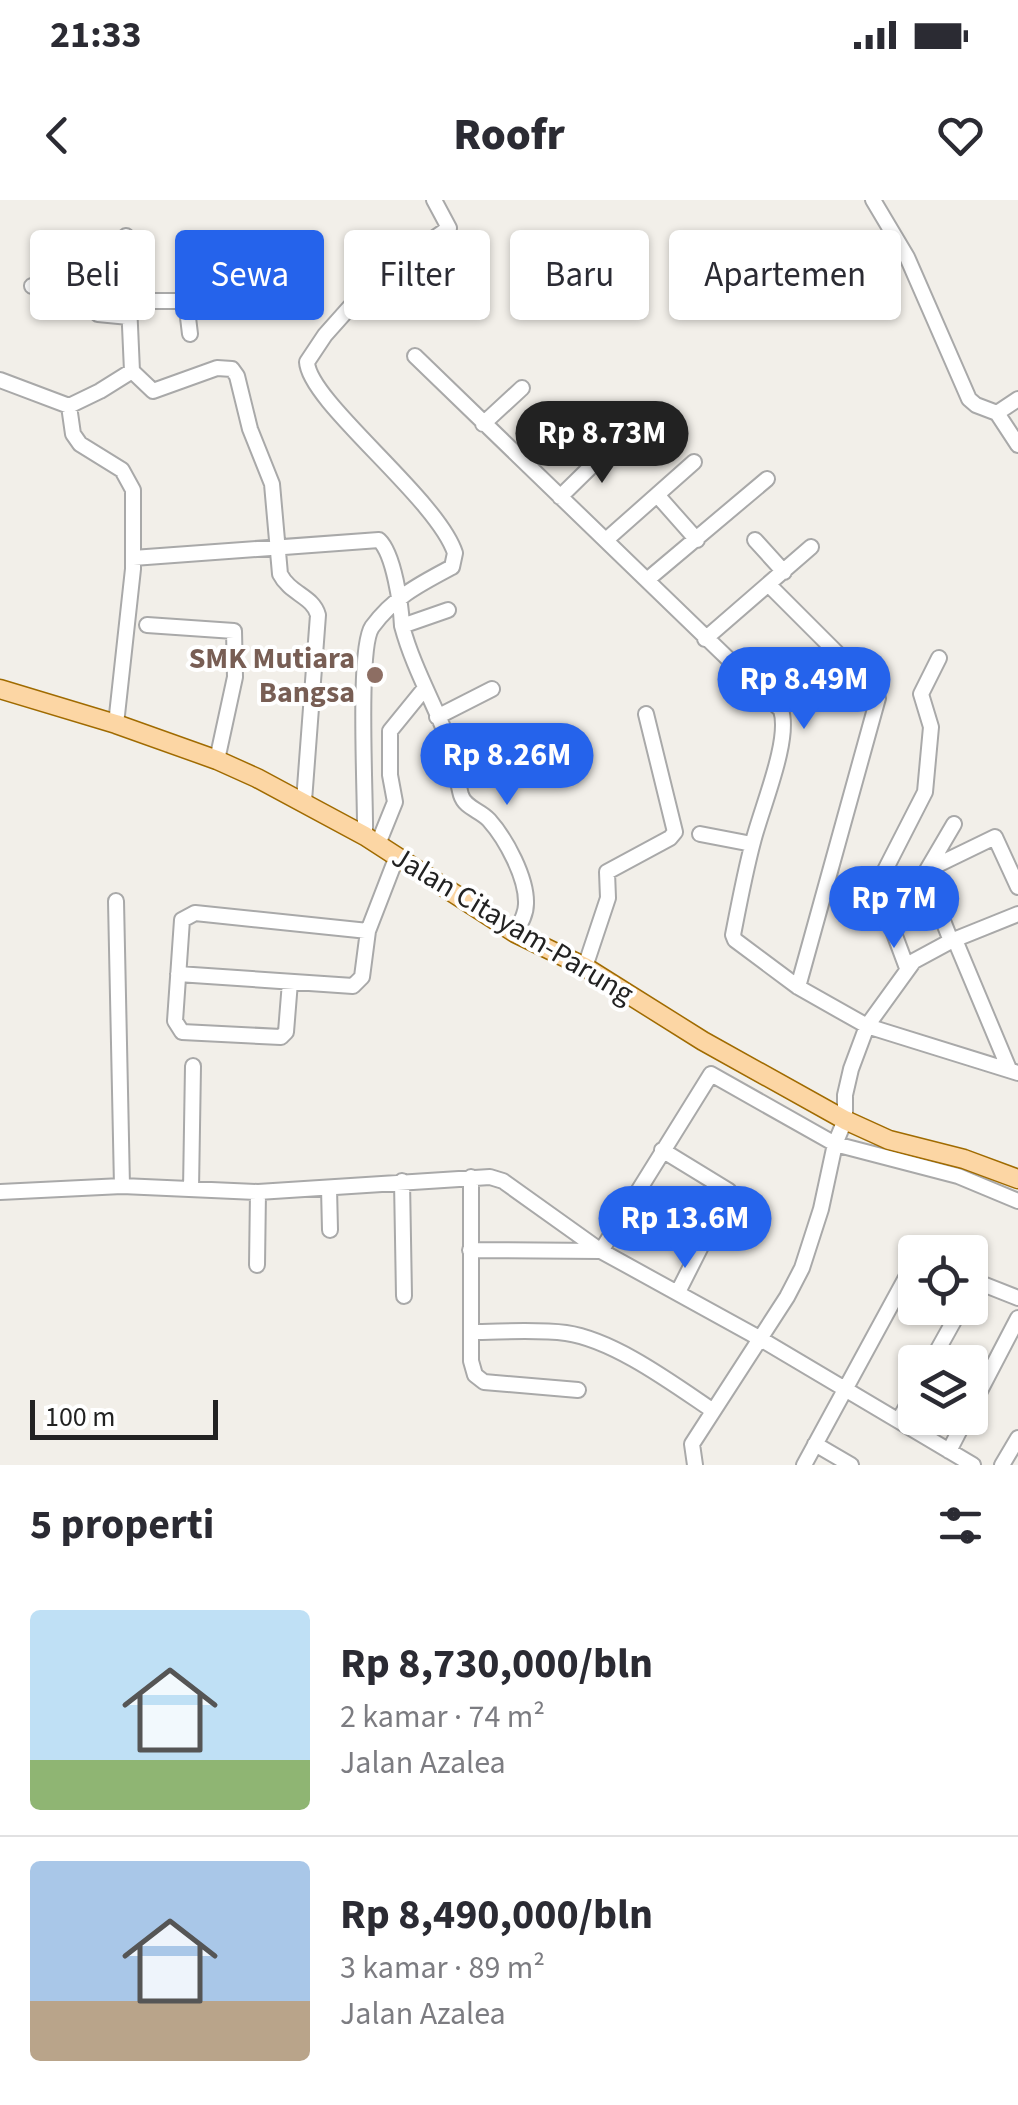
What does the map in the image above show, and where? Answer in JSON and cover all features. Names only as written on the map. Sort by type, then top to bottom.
[{"type":"main road","name":"Jalan Citayam-Parung","points":[[0,689],[218,760],[304,801],[516,933],[585,967],[703,1041],[845,1120],[889,1140],[964,1159],[1018,1179]]},
{"type":"street","points":[[372,840],[363,716],[369,634],[411,588],[452,567],[456,560],[442,527],[312,383],[307,362],[363,290],[448,228],[434,200]]},
{"type":"street","points":[[873,200],[906,258],[969,399],[976,406],[997,413],[1018,445]]},
{"type":"street","points":[[155,305],[186,301],[190,334]]},
{"type":"street","points":[[130,320],[132,370],[154,391],[217,368],[235,371],[250,429],[272,484],[280,574],[287,587],[315,605],[318,615],[304,801]]},
{"type":"street","points":[[414,356],[774,702],[783,716],[779,749],[752,844],[733,938],[798,987],[867,1026],[1013,1071]]},
{"type":"street","points":[[0,380],[69,406],[100,392],[132,370]]},
{"type":"street","points":[[483,424],[522,388]]},
{"type":"street","points":[[997,413],[1018,399]]},
{"type":"street","points":[[69,406],[80,444],[122,470],[130,482],[134,558],[116,724]]},
{"type":"street","points":[[560,497],[614,444]]},
{"type":"street","points":[[606,540],[694,462]]},
{"type":"street","points":[[646,580],[767,479]]},
{"type":"street","points":[[658,496],[697,540]]},
{"type":"street","points":[[134,558],[379,540],[386,546],[400,599],[402,626],[424,688],[450,742],[461,797],[489,820],[522,880],[526,906],[516,933]]},
{"type":"street","points":[[755,540],[784,572]]},
{"type":"street","points":[[705,639],[812,547]]},
{"type":"street","points":[[770,586],[878,698],[798,987]]},
{"type":"street","points":[[402,626],[448,610]]},
{"type":"street","points":[[147,625],[234,630],[235,677],[218,760]]},
{"type":"street","points":[[908,968],[888,916],[880,880],[925,792],[931,732],[921,694],[939,658]]},
{"type":"street","points":[[372,840],[395,802],[390,776],[392,726],[408,712],[424,688]]},
{"type":"street","points":[[437,718],[492,689]]},
{"type":"street","points":[[585,967],[606,903],[610,869],[676,832],[646,714]]},
{"type":"street","points":[[954,824],[926,875],[1013,1071]]},
{"type":"street","points":[[700,834],[752,844]]},
{"type":"street","points":[[926,870],[995,837],[1018,887]]},
{"type":"street","points":[[178,974],[358,984],[368,931],[397,856]]},
{"type":"street","points":[[116,900],[122,1186]]},
{"type":"street","points":[[290,982],[286,1032],[281,1037],[179,1030],[175,1021],[180,926],[194,912],[368,931]]},
{"type":"street","points":[[695,1465],[692,1444],[787,1297],[808,1252],[834,1144],[845,1120],[851,1069],[867,1026],[908,968],[953,940],[1018,914]]},
{"type":"street","points":[[192,1189],[193,1066]]},
{"type":"street","points":[[601,1252],[710,1074],[834,1144],[958,1176],[1018,1201]]},
{"type":"street","points":[[662,1150],[729,1191],[678,1292]]},
{"type":"street","points":[[0,1192],[122,1186],[258,1192],[471,1176],[503,1181],[601,1252],[898,1419]]},
{"type":"street","points":[[471,1176],[471,1361],[478,1379],[578,1390]]},
{"type":"street","points":[[402,1180],[404,1296]]},
{"type":"street","points":[[329,1188],[330,1230]]},
{"type":"street","points":[[257,1264],[258,1192]]},
{"type":"street","points":[[470,1250],[601,1252]]},
{"type":"street","points":[[988,1288],[1018,1298]]},
{"type":"street","points":[[804,1465],[898,1292]]},
{"type":"street","points":[[988,1376],[1018,1318]]},
{"type":"street","points":[[471,1332],[560,1332],[583,1338],[643,1366],[712,1410]]},
{"type":"street","points":[[923,1435],[973,1465]]},
{"type":"street","points":[[949,1451],[957,1435]]},
{"type":"street","points":[[1002,1465],[1018,1438]]},
{"type":"street","points":[[815,1444],[851,1465]]},
{"type":"place","name":"SMK Mutiara Bangsa","points":[[375,675]]}]
